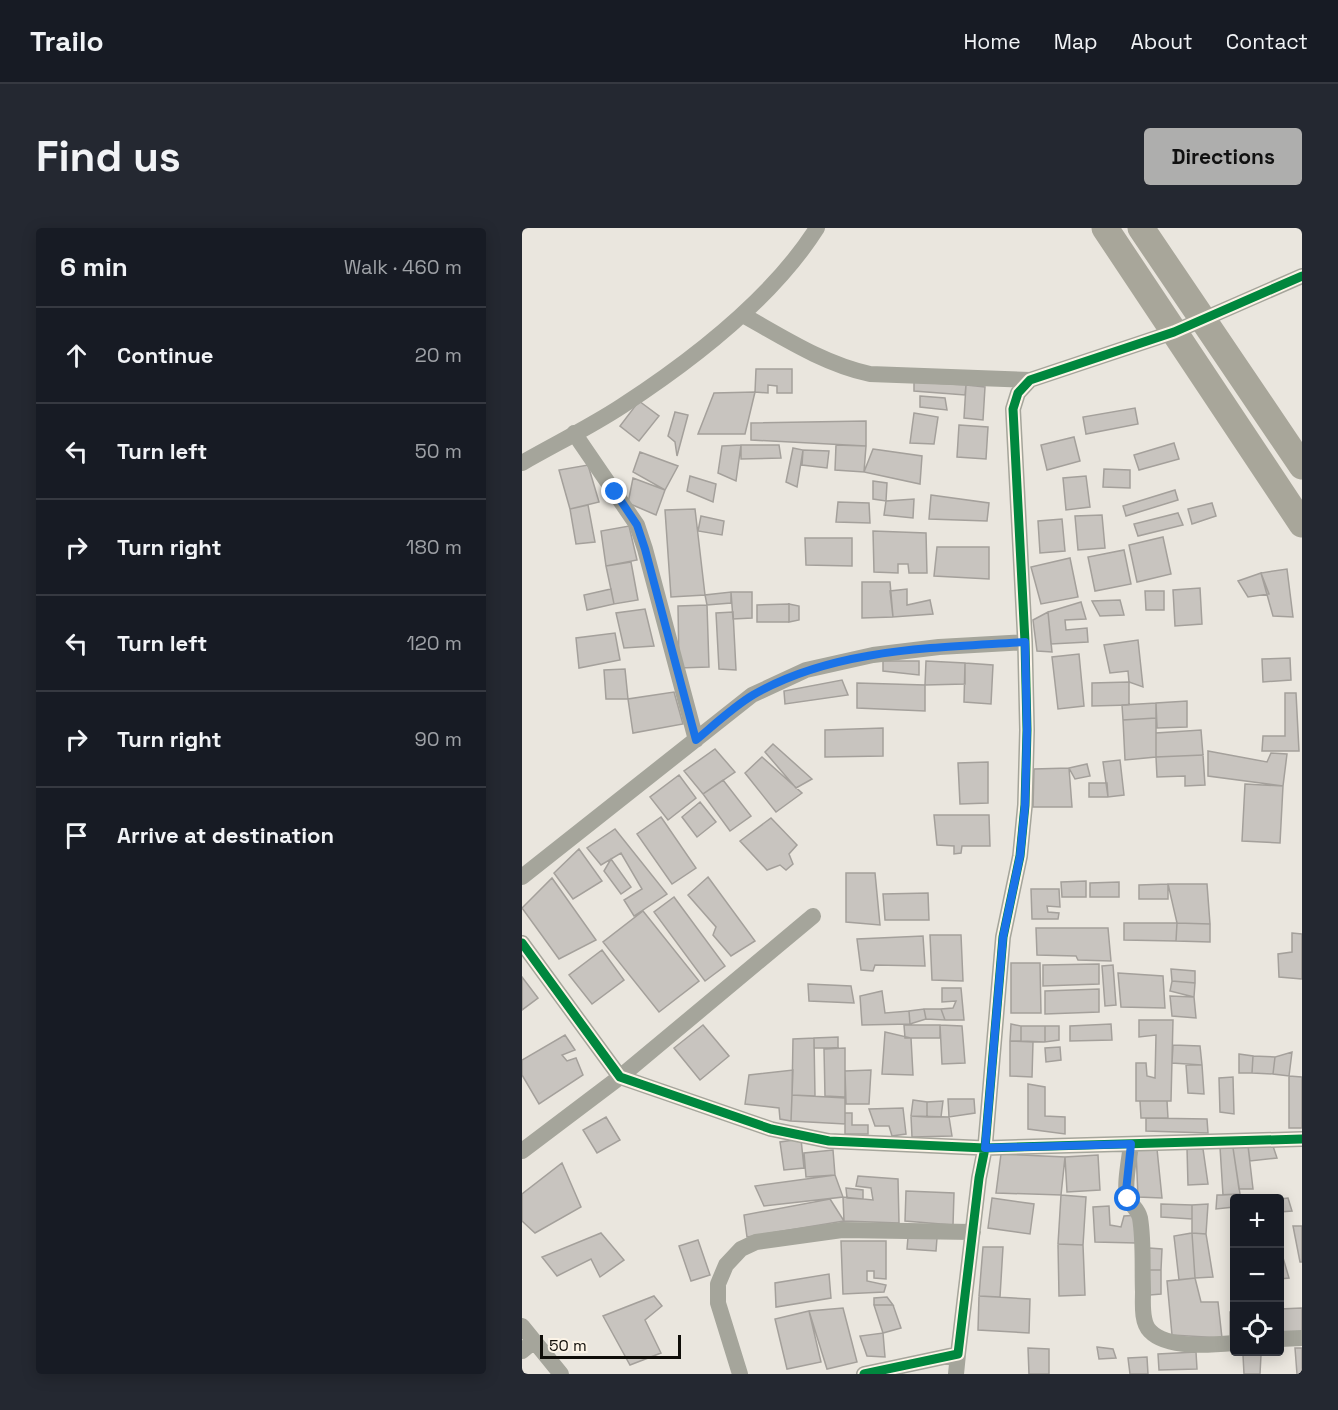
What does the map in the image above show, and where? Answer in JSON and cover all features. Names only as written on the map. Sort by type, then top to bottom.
[{"type":"main road","points":[[1105,228],[1302,524]]},
{"type":"main road","points":[[1142,228],[1302,466]]},
{"type":"street","points":[[522,463],[620,408],[683,363],[743,315],[805,247],[817,228]]},
{"type":"street","points":[[743,315],[805,349],[848,369],[870,374],[1030,380],[1174,332],[1302,276]]},
{"type":"street","points":[[956,1374],[985,1148],[1003,937],[1020,856],[1025,805],[1027,730],[1025,642],[1013,409],[1018,393],[1030,380]]},
{"type":"street","points":[[574,433],[637,525],[696,740]]},
{"type":"street","points":[[522,877],[752,695],[806,670],[873,655],[939,647],[1025,642]]},
{"type":"street","points":[[522,1152],[620,1077],[813,916]]},
{"type":"street","points":[[522,943],[620,1077],[771,1128],[830,1141],[985,1148],[1302,1139]]},
{"type":"street","points":[[1131,1144],[1126,1191],[1128,1199],[1139,1215],[1142,1232],[1143,1316],[1149,1331],[1164,1339],[1181,1343],[1202,1345],[1230,1343]]},
{"type":"street","points":[[740,1374],[718,1302],[718,1284],[726,1265],[741,1249],[756,1242],[842,1230],[973,1232]]},
{"type":"street","points":[[522,1326],[528,1346],[561,1374]]},
{"type":"street","points":[[1284,1339],[1302,1338]]},
{"type":"street","points":[[864,1374],[958,1354]]},
{"type":"building","points":[[756,369],[792,369],[792,393],[777,393],[777,386],[768,385],[768,393],[755,392]]},
{"type":"building","points":[[914,382],[966,385],[965,395],[914,391]]},
{"type":"building","points":[[966,385],[985,387],[983,420],[964,418]]},
{"type":"building","points":[[755,392],[745,434],[698,434],[714,393]]},
{"type":"building","points":[[920,396],[945,398],[947,410],[920,407]]},
{"type":"building","points":[[639,401],[659,416],[639,441],[620,426]]},
{"type":"building","points":[[1135,408],[1138,424],[1086,434],[1083,417]]},
{"type":"building","points":[[675,412],[688,415],[677,456],[675,442],[668,436]]},
{"type":"building","points":[[914,413],[938,417],[934,444],[910,443]]},
{"type":"building","points":[[866,421],[866,446],[751,440],[751,423]]},
{"type":"building","points":[[959,425],[988,427],[986,459],[957,457]]},
{"type":"building","points":[[1074,437],[1080,461],[1047,470],[1041,445]]},
{"type":"building","points":[[1174,443],[1179,459],[1139,470],[1134,455]]},
{"type":"building","points":[[741,445],[779,445],[781,458],[741,459]]},
{"type":"building","points":[[741,445],[736,481],[718,473],[722,446]]},
{"type":"building","points":[[836,445],[866,446],[864,472],[835,470]]},
{"type":"building","points":[[793,448],[803,450],[797,487],[786,482]]},
{"type":"building","points":[[873,449],[922,456],[920,484],[864,472]]},
{"type":"building","points":[[803,450],[829,451],[827,468],[802,465]]},
{"type":"building","points":[[640,452],[678,466],[665,490],[633,472]]},
{"type":"building","points":[[588,465],[599,502],[570,509],[559,470]]},
{"type":"building","points":[[1104,469],[1130,470],[1130,488],[1103,487]]},
{"type":"building","points":[[690,476],[716,484],[713,502],[687,491]]},
{"type":"building","points":[[1086,476],[1090,507],[1066,510],[1063,478]]},
{"type":"building","points":[[633,478],[665,490],[656,515],[628,503]]},
{"type":"building","points":[[873,481],[887,483],[886,501],[873,499]]},
{"type":"building","points":[[1175,490],[1178,500],[1126,516],[1123,506]]},
{"type":"building","points":[[931,495],[989,503],[987,521],[929,519]]},
{"type":"building","points":[[914,499],[913,518],[884,515],[886,501]]},
{"type":"building","points":[[838,502],[869,503],[870,523],[836,522]]},
{"type":"building","points":[[1212,503],[1216,516],[1192,524],[1188,509]]},
{"type":"building","points":[[588,505],[595,542],[576,544],[570,509]]},
{"type":"building","points":[[695,509],[705,595],[671,597],[665,510]]},
{"type":"building","points":[[1178,513],[1183,525],[1138,536],[1134,524]]},
{"type":"building","points":[[1102,515],[1105,548],[1078,550],[1075,516]]},
{"type":"building","points":[[701,516],[724,521],[722,535],[698,531]]},
{"type":"building","points":[[1062,519],[1065,551],[1040,553],[1038,521]]},
{"type":"building","points":[[629,526],[637,560],[606,566],[601,531]]},
{"type":"building","points":[[873,531],[926,533],[927,573],[909,573],[908,564],[898,564],[898,573],[874,572]]},
{"type":"building","points":[[1163,537],[1171,574],[1137,582],[1129,545]]},
{"type":"building","points":[[805,538],[852,538],[852,566],[806,565]]},
{"type":"building","points":[[937,547],[989,547],[989,579],[934,576]]},
{"type":"building","points":[[1124,550],[1131,584],[1095,591],[1088,557]]},
{"type":"building","points":[[1070,558],[1078,597],[1041,604],[1031,567]]},
{"type":"building","points":[[631,562],[638,600],[614,604],[606,566]]},
{"type":"building","points":[[1287,569],[1293,617],[1273,616],[1261,573]]},
{"type":"building","points":[[1261,573],[1269,594],[1248,597],[1238,581]]},
{"type":"building","points":[[862,582],[890,582],[893,617],[862,618]]},
{"type":"building","points":[[1200,588],[1202,624],[1175,626],[1173,590]]},
{"type":"building","points":[[611,589],[614,604],[587,610],[584,595]]},
{"type":"building","points":[[907,589],[907,605],[930,600],[933,614],[893,617],[890,591]]},
{"type":"building","points":[[1145,591],[1164,591],[1164,610],[1146,610]]},
{"type":"building","points":[[731,592],[731,603],[707,605],[705,595]]},
{"type":"building","points":[[731,592],[752,592],[752,618],[733,619]]},
{"type":"building","points":[[1120,600],[1124,615],[1100,616],[1092,601]]},
{"type":"building","points":[[1081,602],[1086,619],[1065,620],[1066,630],[1087,628],[1088,642],[1051,644],[1048,612]]},
{"type":"building","points":[[789,604],[789,622],[757,622],[757,605]]},
{"type":"building","points":[[789,604],[799,606],[799,620],[789,622]]},
{"type":"building","points":[[707,605],[709,667],[679,668],[678,606]]},
{"type":"building","points":[[645,609],[654,646],[624,648],[616,613]]},
{"type":"building","points":[[733,612],[736,670],[719,669],[716,613]]},
{"type":"building","points":[[1048,612],[1052,652],[1037,651],[1033,620]]},
{"type":"building","points":[[615,633],[620,660],[579,668],[576,638]]},
{"type":"building","points":[[1138,640],[1143,687],[1129,682],[1128,671],[1110,673],[1104,645]]},
{"type":"building","points":[[1079,654],[1084,706],[1058,709],[1052,657]]},
{"type":"building","points":[[1290,658],[1291,680],[1263,682],[1262,659]]},
{"type":"building","points":[[883,661],[919,661],[919,675],[883,671]]},
{"type":"building","points":[[926,661],[965,663],[965,684],[925,685]]},
{"type":"building","points":[[965,663],[993,665],[991,704],[964,702]]},
{"type":"building","points":[[625,669],[628,699],[606,699],[604,670]]},
{"type":"building","points":[[842,680],[848,695],[785,704],[784,691]]},
{"type":"building","points":[[1129,682],[1129,705],[1092,706],[1092,683]]},
{"type":"building","points":[[857,683],[925,685],[925,711],[857,708]]},
{"type":"building","points":[[674,692],[683,724],[633,733],[628,699]]},
{"type":"building","points":[[1285,693],[1296,693],[1299,751],[1262,751],[1263,736],[1285,736]]},
{"type":"building","points":[[1187,701],[1187,727],[1157,728],[1156,703]]},
{"type":"building","points":[[1156,703],[1156,718],[1123,720],[1122,705]]},
{"type":"building","points":[[1156,718],[1156,757],[1125,760],[1123,720]]},
{"type":"building","points":[[883,728],[883,756],[825,757],[825,730]]},
{"type":"building","points":[[1201,730],[1203,755],[1156,757],[1156,733]]},
{"type":"building","points":[[773,744],[812,779],[796,788],[765,752]]},
{"type":"building","points":[[715,749],[735,772],[703,794],[684,771]]},
{"type":"building","points":[[1208,751],[1267,762],[1271,753],[1287,754],[1283,786],[1208,776]]},
{"type":"building","points":[[1203,755],[1205,785],[1185,786],[1185,776],[1157,777],[1156,757]]},
{"type":"building","points":[[762,757],[802,793],[776,812],[745,773]]},
{"type":"building","points":[[1120,760],[1124,795],[1108,797],[1103,762]]},
{"type":"building","points":[[988,762],[988,803],[960,804],[958,763]]},
{"type":"building","points":[[1087,764],[1090,776],[1075,779],[1069,768]]},
{"type":"building","points":[[1069,768],[1072,807],[1033,807],[1034,769]]},
{"type":"building","points":[[679,775],[696,798],[668,820],[650,797]]},
{"type":"building","points":[[723,780],[751,816],[730,831],[703,794]]},
{"type":"building","points":[[1089,783],[1107,783],[1108,797],[1089,797]]},
{"type":"building","points":[[1245,784],[1283,786],[1280,843],[1242,841]]},
{"type":"building","points":[[700,802],[716,822],[697,837],[682,817]]},
{"type":"building","points":[[934,815],[989,815],[990,846],[962,846],[961,853],[954,854],[954,846],[937,845]]},
{"type":"building","points":[[661,817],[696,868],[672,884],[637,834]]},
{"type":"building","points":[[771,818],[797,845],[789,854],[793,864],[786,870],[780,865],[767,870],[740,841]]},
{"type":"building","points":[[615,829],[667,894],[634,916],[624,900],[642,889],[621,853],[601,865],[587,848]]},
{"type":"building","points":[[579,849],[602,881],[573,899],[554,873]]},
{"type":"building","points":[[611,859],[631,887],[621,894],[604,871]]},
{"type":"building","points":[[846,873],[875,873],[880,925],[846,922]]},
{"type":"building","points":[[708,877],[755,941],[731,956],[713,935],[716,927],[688,895]]},
{"type":"building","points":[[552,878],[596,940],[559,959],[522,908]]},
{"type":"building","points":[[1086,881],[1086,897],[1062,897],[1061,882]]},
{"type":"building","points":[[1119,882],[1119,897],[1090,897],[1090,883]]},
{"type":"building","points":[[1168,884],[1168,899],[1139,899],[1139,885]]},
{"type":"building","points":[[1168,884],[1207,884],[1210,924],[1177,923]]},
{"type":"building","points":[[1031,889],[1059,889],[1060,907],[1047,906],[1048,912],[1059,913],[1058,919],[1032,919]]},
{"type":"building","points":[[928,893],[929,920],[885,920],[883,894]]},
{"type":"building","points":[[674,897],[725,966],[705,981],[654,912]]},
{"type":"building","points":[[643,911],[699,981],[659,1012],[603,942]]},
{"type":"building","points":[[1124,923],[1177,923],[1176,941],[1124,940]]},
{"type":"building","points":[[1177,923],[1210,924],[1210,942],[1176,941]]},
{"type":"building","points":[[1036,928],[1108,928],[1111,961],[1078,960],[1076,956],[1037,955]]},
{"type":"building","points":[[1292,933],[1302,934],[1302,979],[1279,977],[1278,954],[1292,952]]},
{"type":"building","points":[[930,935],[961,935],[963,981],[932,980]]},
{"type":"building","points":[[923,936],[925,966],[875,965],[873,971],[861,970],[857,939]]},
{"type":"building","points":[[602,950],[624,980],[592,1004],[569,975]]},
{"type":"building","points":[[1011,963],[1040,963],[1041,1013],[1011,1013]]},
{"type":"building","points":[[1099,964],[1099,984],[1043,986],[1043,965]]},
{"type":"building","points":[[1113,965],[1116,1005],[1105,1006],[1102,966]]},
{"type":"building","points":[[1171,969],[1195,971],[1195,983],[1172,981]]},
{"type":"building","points":[[1118,973],[1163,976],[1165,1008],[1121,1007]]},
{"type":"building","points":[[522,977],[538,998],[522,1010]]},
{"type":"building","points":[[1172,981],[1195,983],[1194,997],[1170,991]]},
{"type":"building","points":[[808,984],[851,986],[854,1003],[809,1001]]},
{"type":"building","points":[[942,988],[961,988],[964,1020],[945,1020],[941,1009],[953,1008],[956,1001],[942,1002]]},
{"type":"building","points":[[1099,989],[1099,1012],[1045,1014],[1045,991]]},
{"type":"building","points":[[882,991],[885,1013],[909,1011],[910,1024],[862,1025],[860,996]]},
{"type":"building","points":[[1170,996],[1194,997],[1196,1018],[1172,1016]]},
{"type":"building","points":[[924,1009],[941,1009],[945,1020],[926,1019]]},
{"type":"building","points":[[924,1009],[926,1019],[910,1024],[909,1011]]},
{"type":"building","points":[[1139,1020],[1173,1020],[1171,1101],[1136,1101],[1136,1063],[1146,1063],[1147,1076],[1155,1078],[1156,1035],[1139,1037]]},
{"type":"building","points":[[1011,1024],[1021,1026],[1021,1041],[1010,1041]]},
{"type":"building","points":[[1111,1024],[1112,1040],[1070,1041],[1070,1026]]},
{"type":"building","points":[[703,1025],[729,1056],[700,1080],[674,1048]]},
{"type":"building","points":[[904,1025],[940,1025],[940,1038],[905,1038]]},
{"type":"building","points":[[940,1025],[962,1026],[965,1063],[942,1064]]},
{"type":"building","points":[[1021,1026],[1045,1026],[1045,1042],[1021,1041]]},
{"type":"building","points":[[1045,1026],[1059,1026],[1059,1040],[1045,1042]]},
{"type":"building","points":[[885,1032],[911,1038],[913,1075],[882,1074]]},
{"type":"building","points":[[565,1035],[575,1050],[562,1055],[567,1061],[576,1058],[583,1075],[539,1104],[522,1075],[522,1060]]},
{"type":"building","points":[[838,1037],[838,1048],[814,1048],[814,1038]]},
{"type":"building","points":[[814,1038],[815,1096],[792,1095],[793,1039]]},
{"type":"building","points":[[1010,1041],[1033,1042],[1032,1077],[1010,1076]]},
{"type":"building","points":[[1173,1045],[1200,1046],[1202,1065],[1172,1063]]},
{"type":"building","points":[[1060,1047],[1061,1060],[1046,1062],[1045,1048]]},
{"type":"building","points":[[845,1048],[845,1097],[825,1096],[824,1049]]},
{"type":"building","points":[[1292,1052],[1289,1076],[1273,1074],[1275,1057]]},
{"type":"building","points":[[1239,1054],[1253,1056],[1252,1073],[1239,1073]]},
{"type":"building","points":[[1253,1056],[1275,1057],[1273,1074],[1252,1073]]},
{"type":"building","points":[[1186,1065],[1202,1065],[1204,1094],[1188,1093]]},
{"type":"building","points":[[793,1070],[791,1121],[780,1119],[779,1108],[745,1104],[749,1075]]},
{"type":"building","points":[[871,1070],[869,1104],[846,1104],[845,1071]]},
{"type":"building","points":[[1289,1076],[1302,1077],[1302,1128],[1289,1128]]},
{"type":"building","points":[[1233,1077],[1234,1114],[1220,1112],[1219,1078]]},
{"type":"building","points":[[1028,1084],[1045,1087],[1045,1116],[1065,1117],[1065,1134],[1028,1129]]},
{"type":"building","points":[[792,1095],[845,1098],[845,1124],[791,1121]]},
{"type":"building","points":[[948,1099],[974,1099],[975,1113],[949,1117]]},
{"type":"building","points":[[913,1100],[927,1102],[927,1117],[911,1116]]},
{"type":"building","points":[[943,1101],[941,1117],[927,1117],[927,1102]]},
{"type":"building","points":[[1140,1101],[1167,1101],[1168,1118],[1141,1118]]},
{"type":"building","points":[[903,1108],[906,1134],[892,1136],[889,1126],[875,1126],[869,1109]]},
{"type":"building","points":[[845,1113],[852,1113],[852,1125],[868,1125],[868,1134],[845,1134]]},
{"type":"building","points":[[911,1116],[949,1117],[952,1136],[912,1137]]},
{"type":"building","points":[[606,1117],[620,1140],[597,1153],[583,1130]]},
{"type":"building","points":[[1146,1118],[1207,1119],[1208,1133],[1146,1131]]},
{"type":"building","points":[[801,1139],[804,1168],[784,1170],[780,1142]]},
{"type":"building","points":[[1248,1146],[1253,1189],[1239,1189],[1233,1148]]},
{"type":"building","points":[[1248,1146],[1273,1146],[1277,1158],[1250,1161]]},
{"type":"building","points":[[1220,1147],[1233,1148],[1240,1194],[1223,1195]]},
{"type":"building","points":[[1187,1148],[1203,1149],[1208,1184],[1188,1185]]},
{"type":"building","points":[[1157,1149],[1162,1198],[1138,1197],[1136,1150]]},
{"type":"building","points":[[833,1150],[835,1175],[806,1177],[804,1153]]},
{"type":"building","points":[[1001,1154],[1065,1157],[1061,1195],[996,1193]]},
{"type":"building","points":[[1098,1155],[1100,1190],[1067,1192],[1065,1157]]},
{"type":"building","points":[[562,1163],[581,1207],[535,1233],[522,1221],[522,1194]]},
{"type":"building","points":[[835,1175],[843,1197],[764,1206],[755,1186]]},
{"type":"building","points":[[858,1176],[898,1179],[899,1223],[844,1221],[843,1197],[873,1200],[871,1188],[856,1186]]},
{"type":"building","points":[[846,1188],[863,1190],[863,1199],[847,1198]]},
{"type":"building","points":[[906,1191],[954,1193],[953,1225],[905,1221]]},
{"type":"building","points":[[1230,1194],[1230,1207],[1216,1209],[1217,1195]]},
{"type":"building","points":[[1061,1195],[1086,1197],[1083,1245],[1058,1244]]},
{"type":"building","points":[[992,1198],[1034,1204],[1030,1234],[988,1228]]},
{"type":"building","points":[[1284,1198],[1288,1198],[1292,1211],[1284,1212]]},
{"type":"building","points":[[830,1199],[844,1221],[747,1237],[744,1215]]},
{"type":"building","points":[[1161,1204],[1192,1205],[1192,1219],[1161,1217]]},
{"type":"building","points":[[1208,1204],[1206,1234],[1192,1233],[1192,1205]]},
{"type":"building","points":[[1109,1206],[1110,1225],[1121,1227],[1124,1216],[1139,1215],[1136,1243],[1095,1242],[1093,1207]]},
{"type":"building","points":[[1293,1226],[1302,1226],[1302,1262],[1300,1262]]},
{"type":"building","points":[[601,1233],[624,1260],[600,1277],[591,1259],[557,1276],[542,1257]]},
{"type":"building","points":[[1192,1233],[1195,1278],[1179,1280],[1174,1236]]},
{"type":"building","points":[[1192,1233],[1206,1234],[1213,1277],[1195,1278]]},
{"type":"building","points":[[908,1237],[937,1238],[936,1251],[907,1249]]},
{"type":"building","points":[[698,1240],[710,1275],[691,1281],[679,1246]]},
{"type":"building","points":[[841,1241],[886,1241],[886,1279],[874,1278],[874,1271],[867,1271],[867,1281],[886,1285],[884,1292],[843,1294]]},
{"type":"building","points":[[1058,1244],[1083,1245],[1085,1295],[1059,1296]]},
{"type":"building","points":[[983,1247],[1003,1247],[1000,1297],[979,1296]]},
{"type":"building","points":[[1149,1248],[1162,1249],[1161,1270],[1149,1270]]},
{"type":"building","points":[[1284,1261],[1289,1278],[1284,1279]]},
{"type":"building","points":[[1149,1270],[1161,1270],[1161,1294],[1150,1295]]},
{"type":"building","points":[[829,1274],[831,1298],[776,1307],[775,1283]]},
{"type":"building","points":[[1195,1278],[1201,1302],[1218,1302],[1222,1338],[1172,1335],[1167,1281]]},
{"type":"building","points":[[654,1296],[662,1306],[645,1320],[661,1353],[630,1365],[603,1316]]},
{"type":"building","points":[[979,1296],[1030,1299],[1029,1333],[978,1330]]},
{"type":"building","points":[[887,1297],[893,1305],[874,1305],[874,1298]]},
{"type":"building","points":[[874,1305],[893,1305],[901,1328],[883,1333]]},
{"type":"building","points":[[843,1308],[857,1362],[827,1369],[809,1311]]},
{"type":"building","points":[[1302,1308],[1302,1336],[1284,1336],[1284,1309]]},
{"type":"building","points":[[809,1311],[821,1362],[787,1369],[775,1319]]},
{"type":"building","points":[[883,1333],[885,1357],[867,1356],[860,1336]]},
{"type":"building","points":[[1097,1347],[1113,1349],[1116,1358],[1099,1359]]},
{"type":"building","points":[[1028,1348],[1049,1349],[1049,1374],[1029,1374]]},
{"type":"building","points":[[1295,1348],[1302,1348],[1302,1374],[1297,1374]]},
{"type":"building","points":[[1196,1352],[1197,1369],[1159,1370],[1158,1354]]},
{"type":"building","points":[[1243,1356],[1261,1356],[1260,1374],[1244,1374]]},
{"type":"building","points":[[1147,1357],[1148,1374],[1130,1374],[1128,1358]]},
{"type":"cycle path","points":[[864,1374],[958,1354],[979,1178],[985,1148],[1003,937],[1020,856],[1025,805],[1027,730],[1025,642],[1013,409],[1018,393],[1030,380],[1174,332],[1302,276]]},
{"type":"cycle path","points":[[522,943],[620,1077],[771,1129],[829,1141],[985,1148],[1302,1139]]},
{"type":"route","points":[[615,492],[637,525],[645,549],[696,740],[752,695],[806,670],[873,655],[939,647],[1025,642],[1027,730],[1025,805],[1020,856],[1003,937],[985,1148],[1131,1144],[1126,1191],[1128,1199]]}]
